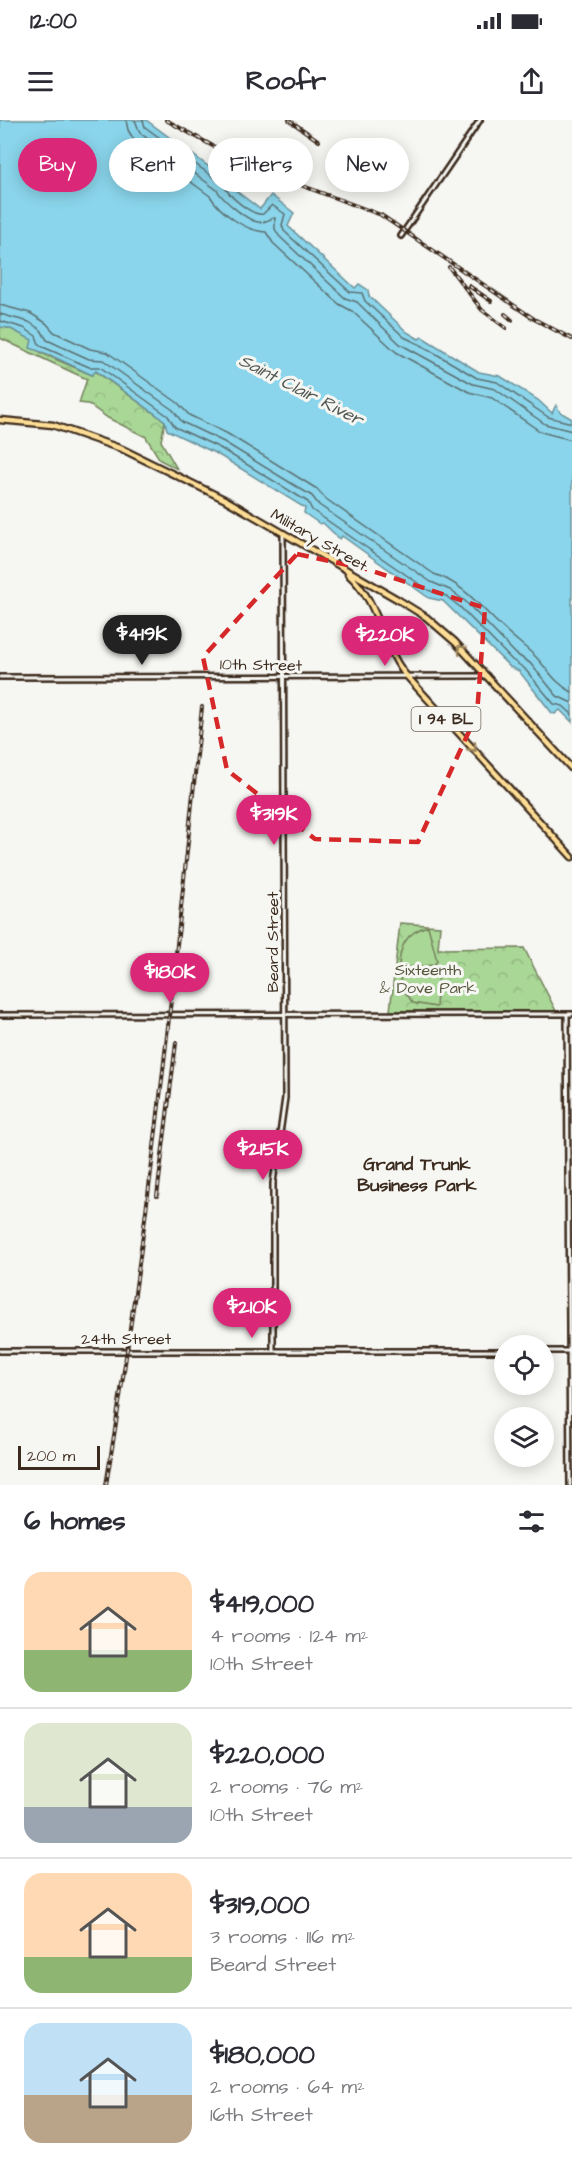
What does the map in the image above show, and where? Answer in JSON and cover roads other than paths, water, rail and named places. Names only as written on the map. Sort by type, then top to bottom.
[{"type":"main road","name":"Military Street","points":[[0,420],[52,425],[110,444],[219,496],[376,587],[438,626],[572,769]]},
{"type":"main road","name":"I 94 BL","points":[[342,568],[365,591],[375,609],[386,645],[408,677],[572,857]]},
{"type":"main road","points":[[365,591],[376,587]]},
{"type":"street","points":[[401,236],[480,120]]},
{"type":"street","name":"Beard Street","points":[[273,1350],[273,1183],[275,1157],[284,1113],[283,533]]},
{"type":"street","name":"10th Street","points":[[0,677],[487,676]]},
{"type":"street","points":[[0,1014],[572,1014]]},
{"type":"street","points":[[567,1014],[570,1485]]},
{"type":"street","name":"24th Street","points":[[0,1351],[494,1351]]},
{"type":"street","points":[[554,1351],[570,1351]]},
{"type":"water","name":"Saint Clair River","points":[[0,120],[146,120],[170,138],[109,138],[109,192],[196,192],[196,157],[208,166],[208,192],[238,192],[260,209],[271,195],[294,213],[288,226],[355,288],[359,284],[368,290],[369,296],[407,332],[419,339],[422,337],[479,372],[500,376],[538,400],[552,413],[556,405],[560,412],[572,419],[572,722],[560,710],[555,714],[552,713],[519,671],[510,667],[443,601],[429,598],[342,536],[340,539],[323,523],[320,524],[304,513],[305,508],[217,454],[167,430],[165,421],[96,371],[92,375],[30,348],[32,340],[9,328],[0,327]]},
{"type":"railway","points":[[166,120],[247,165],[381,215],[534,319],[572,339]]},
{"type":"railway","points":[[289,120],[319,141]]},
{"type":"railway","points":[[449,267],[482,310],[506,328]]},
{"type":"railway","points":[[469,286],[491,301]]},
{"type":"railway","points":[[505,314],[512,320]]},
{"type":"railway","points":[[106,1485],[148,1194],[202,707]]},
{"type":"railway","points":[[157,1196],[176,1043]]},
{"type":"district","name":"Grand Trunk Business Park","points":[[417,1174]]},
{"type":"park label","name":"Sixteenth & Dove Park","points":[[428,979]]}]
